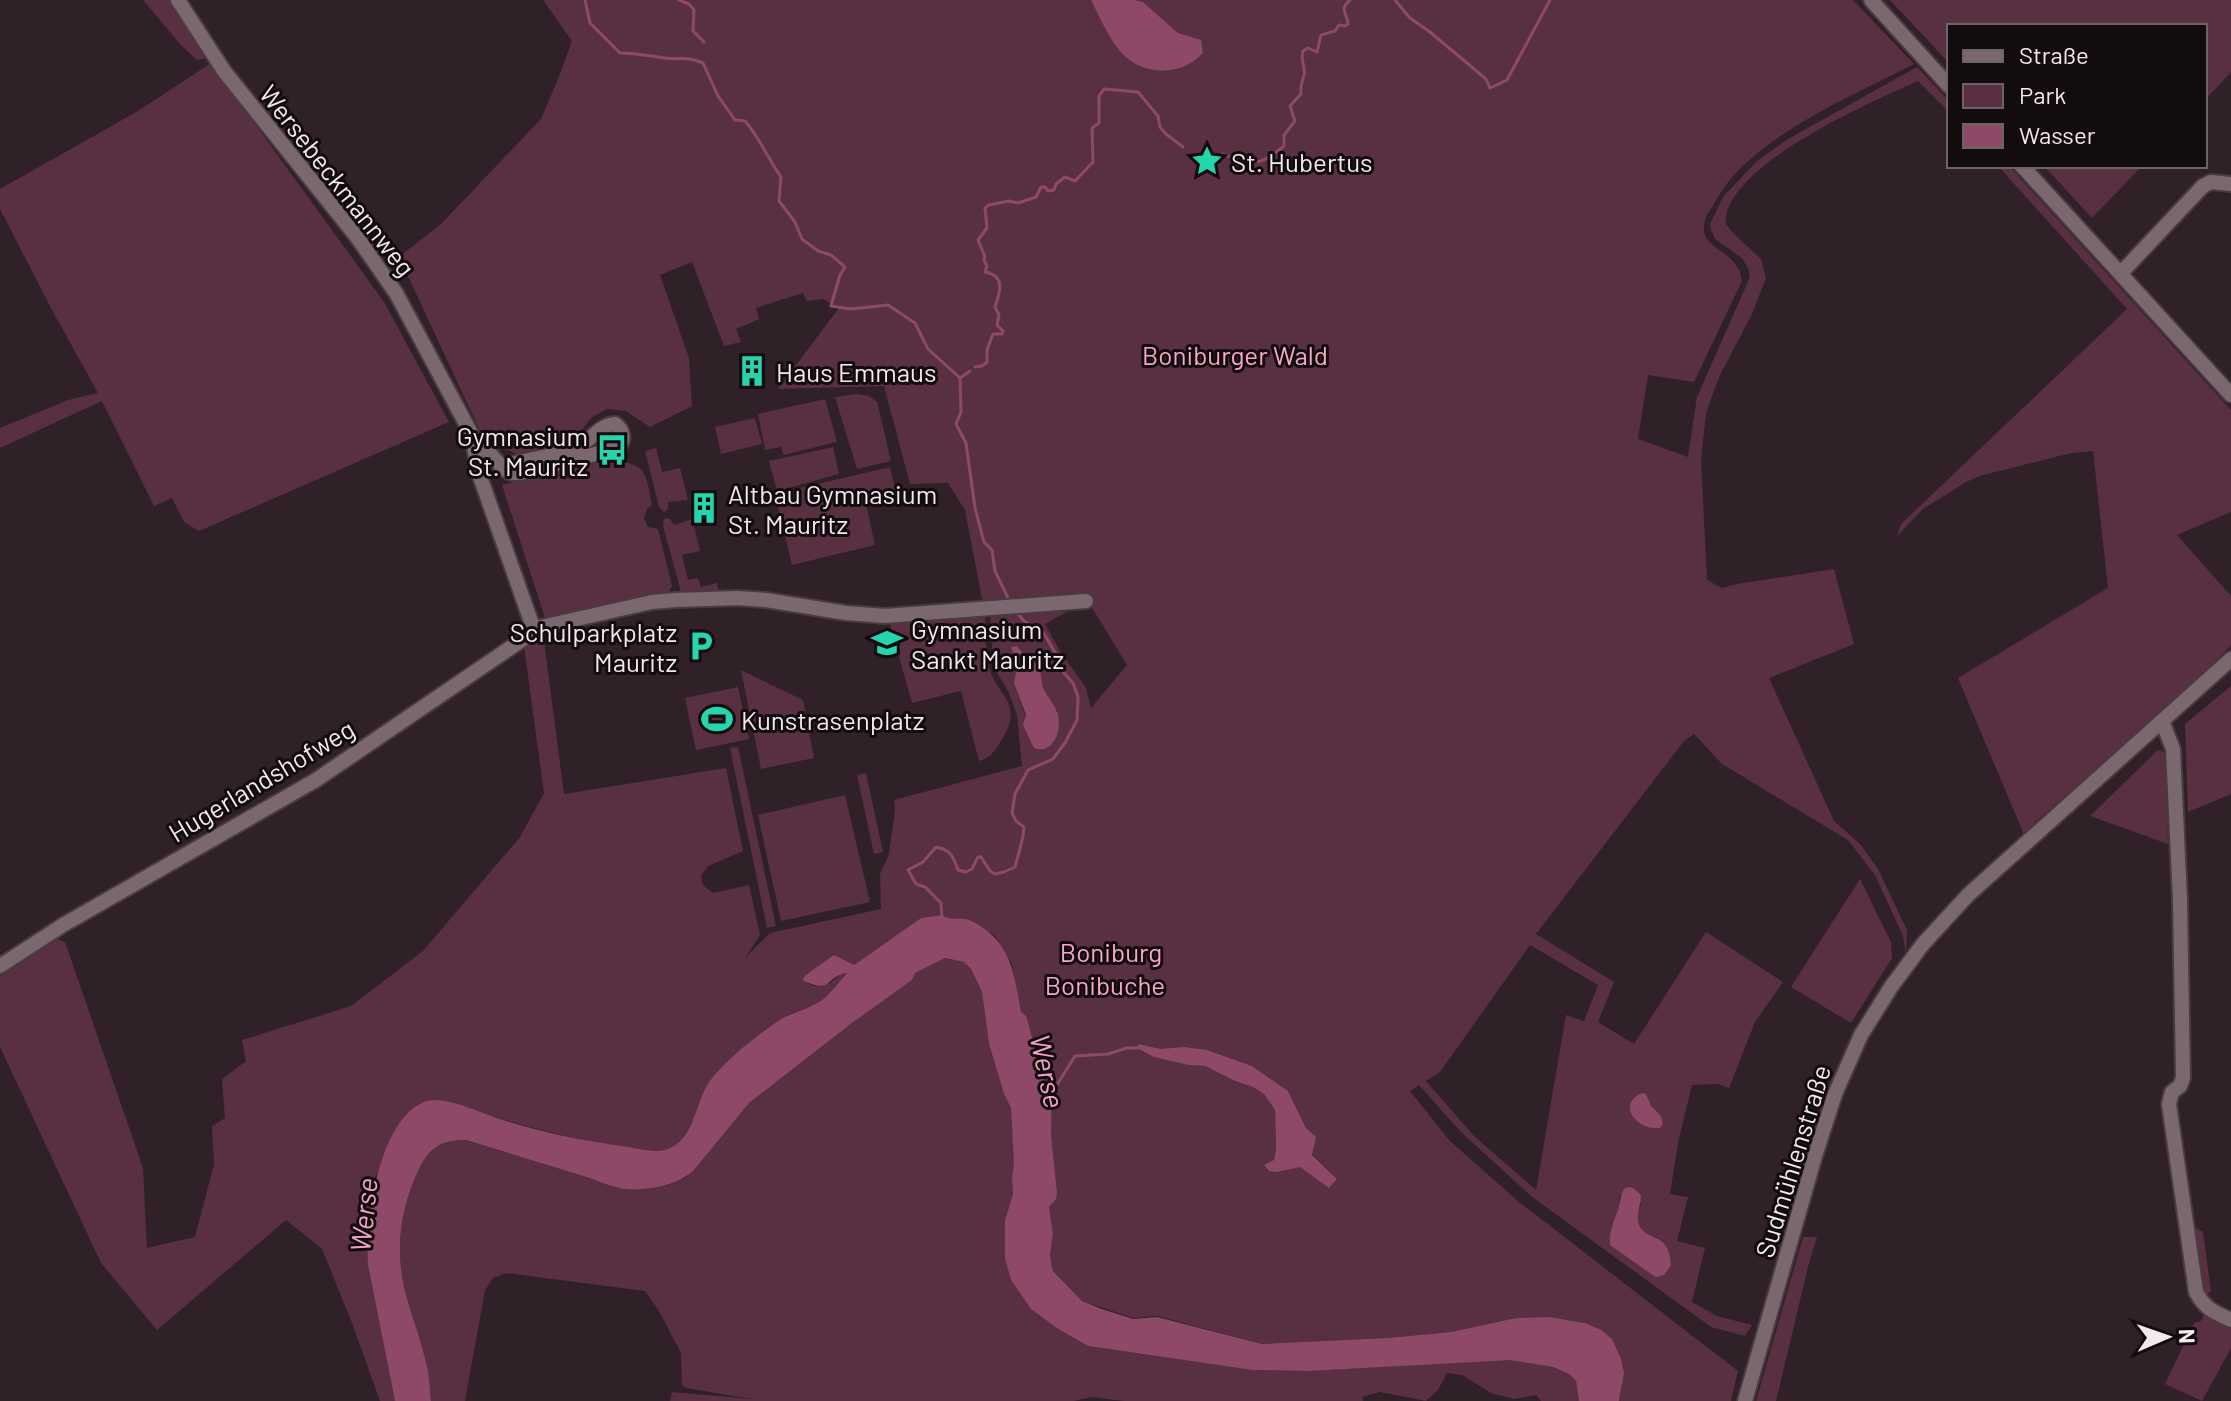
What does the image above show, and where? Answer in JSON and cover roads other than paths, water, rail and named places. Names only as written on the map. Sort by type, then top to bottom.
[{"type":"street","name":"Wersebeckmannweg","points":[[178,0],[224,71],[383,271],[396,293],[473,437],[477,468],[537,628]]},
{"type":"street","points":[[1871,0],[1947,84]]},
{"type":"street","points":[[2024,168],[2231,395]]},
{"type":"street","points":[[2121,273],[2203,186],[2211,182],[2231,184]]},
{"type":"street","points":[[608,424],[615,424],[622,432],[621,445],[612,450],[520,473],[510,473],[504,466],[573,447],[608,424]]},
{"type":"street","name":"Wersebeckmannweg","points":[[473,437],[504,466]]},
{"type":"street","points":[[537,628],[652,602],[676,600],[746,598],[885,616],[1086,601]]},
{"type":"street","name":"Hugerlandshofweg","points":[[0,966],[63,925],[316,780],[537,628]]},
{"type":"street","name":"Sudmühlenstraße","points":[[1745,1401],[1825,1120],[1843,1072],[1867,1025],[1904,969],[1956,907],[2231,659]]},
{"type":"street","points":[[2162,721],[2173,749],[2181,930],[2183,1078],[2180,1086],[2172,1092],[2169,1104],[2196,1292],[2201,1303],[2231,1320]]},
{"type":"water","points":[[1091,0],[1143,2],[1178,33],[1201,40],[1203,53],[1194,61],[1172,70],[1161,71],[1138,65],[1119,50]]},
{"type":"water","points":[[1017,646],[1039,669],[1043,687],[1058,715],[1055,740],[1046,748],[1034,748],[1023,725],[1026,715],[1014,683],[1017,667],[1011,647]]},
{"type":"water","points":[[942,915],[969,920],[985,929],[996,939],[1009,960],[1021,1012],[1026,1016],[1046,1086],[1052,1093],[1051,1134],[1057,1192],[1056,1199],[1049,1207],[1053,1271],[1082,1301],[1133,1319],[1157,1317],[1262,1344],[1451,1332],[1516,1318],[1550,1317],[1585,1323],[1612,1339],[1621,1359],[1624,1373],[1619,1401],[1579,1401],[1576,1381],[1569,1374],[1553,1367],[1510,1360],[1309,1371],[1252,1370],[1088,1346],[1058,1329],[1031,1309],[1011,1280],[1005,1259],[1005,1220],[1013,1194],[1011,1108],[989,1044],[982,992],[971,969],[964,962],[945,958],[915,973],[912,980],[749,1103],[693,1171],[676,1181],[656,1187],[624,1189],[466,1140],[442,1144],[431,1151],[418,1171],[405,1206],[400,1256],[408,1302],[426,1363],[431,1401],[395,1401],[368,1265],[368,1236],[373,1192],[385,1151],[396,1129],[412,1109],[427,1101],[443,1101],[562,1136],[664,1150],[674,1146],[687,1133],[706,1087],[730,1059],[783,1018],[822,1000],[847,973],[819,986],[802,980],[806,975],[834,955],[854,965],[921,918]]},
{"type":"water","points":[[1139,1044],[1161,1049],[1184,1047],[1207,1050],[1252,1066],[1288,1091],[1306,1128],[1316,1137],[1312,1155],[1337,1179],[1329,1188],[1300,1167],[1269,1171],[1264,1165],[1274,1160],[1275,1110],[1264,1094],[1205,1066],[1154,1057],[1137,1048]]},
{"type":"water","points":[[1642,1093],[1646,1094],[1651,1106],[1661,1116],[1663,1124],[1660,1128],[1644,1125],[1633,1116],[1631,1104]]},
{"type":"water","points":[[1628,1187],[1641,1195],[1638,1221],[1641,1228],[1666,1246],[1671,1265],[1664,1275],[1656,1277],[1610,1245],[1621,1197]]},
{"type":"waterway","points":[[585,0],[590,23],[620,53],[703,63],[718,96],[735,120],[745,121],[781,177],[779,201],[795,222],[802,239],[818,251],[831,255],[845,267],[831,306],[851,309],[888,305],[915,323],[928,349],[960,378],[961,412],[956,424],[966,443],[975,508],[984,542],[992,550],[995,571],[1008,598]]},
{"type":"waterway","points":[[679,0],[694,10],[693,31],[704,42]]},
{"type":"waterway","points":[[1222,154],[1255,162],[1268,158],[1284,146],[1284,135],[1295,121],[1290,106],[1301,94],[1303,51],[1308,48],[1317,52],[1321,35],[1335,31],[1339,25],[1348,24],[1344,9],[1350,0]]},
{"type":"waterway","points":[[1395,0],[1410,18],[1486,79],[1490,88],[1507,80],[1550,0]]},
{"type":"waterway","points":[[975,367],[987,362],[987,350],[993,334],[1002,334],[1003,331],[997,325],[999,315],[995,307],[999,281],[985,272],[987,266],[978,240],[987,228],[985,208],[1036,197],[1041,187],[1054,190],[1065,177],[1075,181],[1093,162],[1092,128],[1099,123],[1099,96],[1104,89],[1138,92],[1158,116],[1160,127],[1183,147]]},
{"type":"waterway","points":[[960,378],[970,371]]},
{"type":"waterway","points":[[942,918],[941,903],[925,887],[916,884],[908,870],[923,862],[936,847],[951,854],[958,870],[966,872],[972,869],[978,857],[995,874],[1015,867],[1024,827],[1012,813],[1015,794],[1028,770],[1053,759],[1077,720],[1078,697],[1073,683],[1064,673],[1043,632],[1018,614]]},
{"type":"waterway","name":"Werse","points":[[1046,1091],[1055,1088],[1075,1056],[1137,1048]]},
{"type":"place","name":"St. Hubertus","points":[[1207,161]]},
{"type":"place","name":"Haus Emmaus","points":[[752,371]]},
{"type":"place","name":"Gymnasium St. Mauritz","points":[[612,450]]},
{"type":"place","name":"Altbau Gymnasium St. Mauritz","points":[[704,508]]},
{"type":"place","name":"Gymnasium Sankt Mauritz","points":[[887,643]]},
{"type":"place","name":"Schulparkplatz Mauritz","points":[[701,646]]},
{"type":"place","name":"Kunstrasenplatz","points":[[717,719]]},
{"type":"park label","name":"Boniburger Wald","points":[[1235,354]]},
{"type":"park label","name":"Boniburg","points":[[1111,951]]},
{"type":"park label","name":"Bonibuche","points":[[1105,984]]}]
